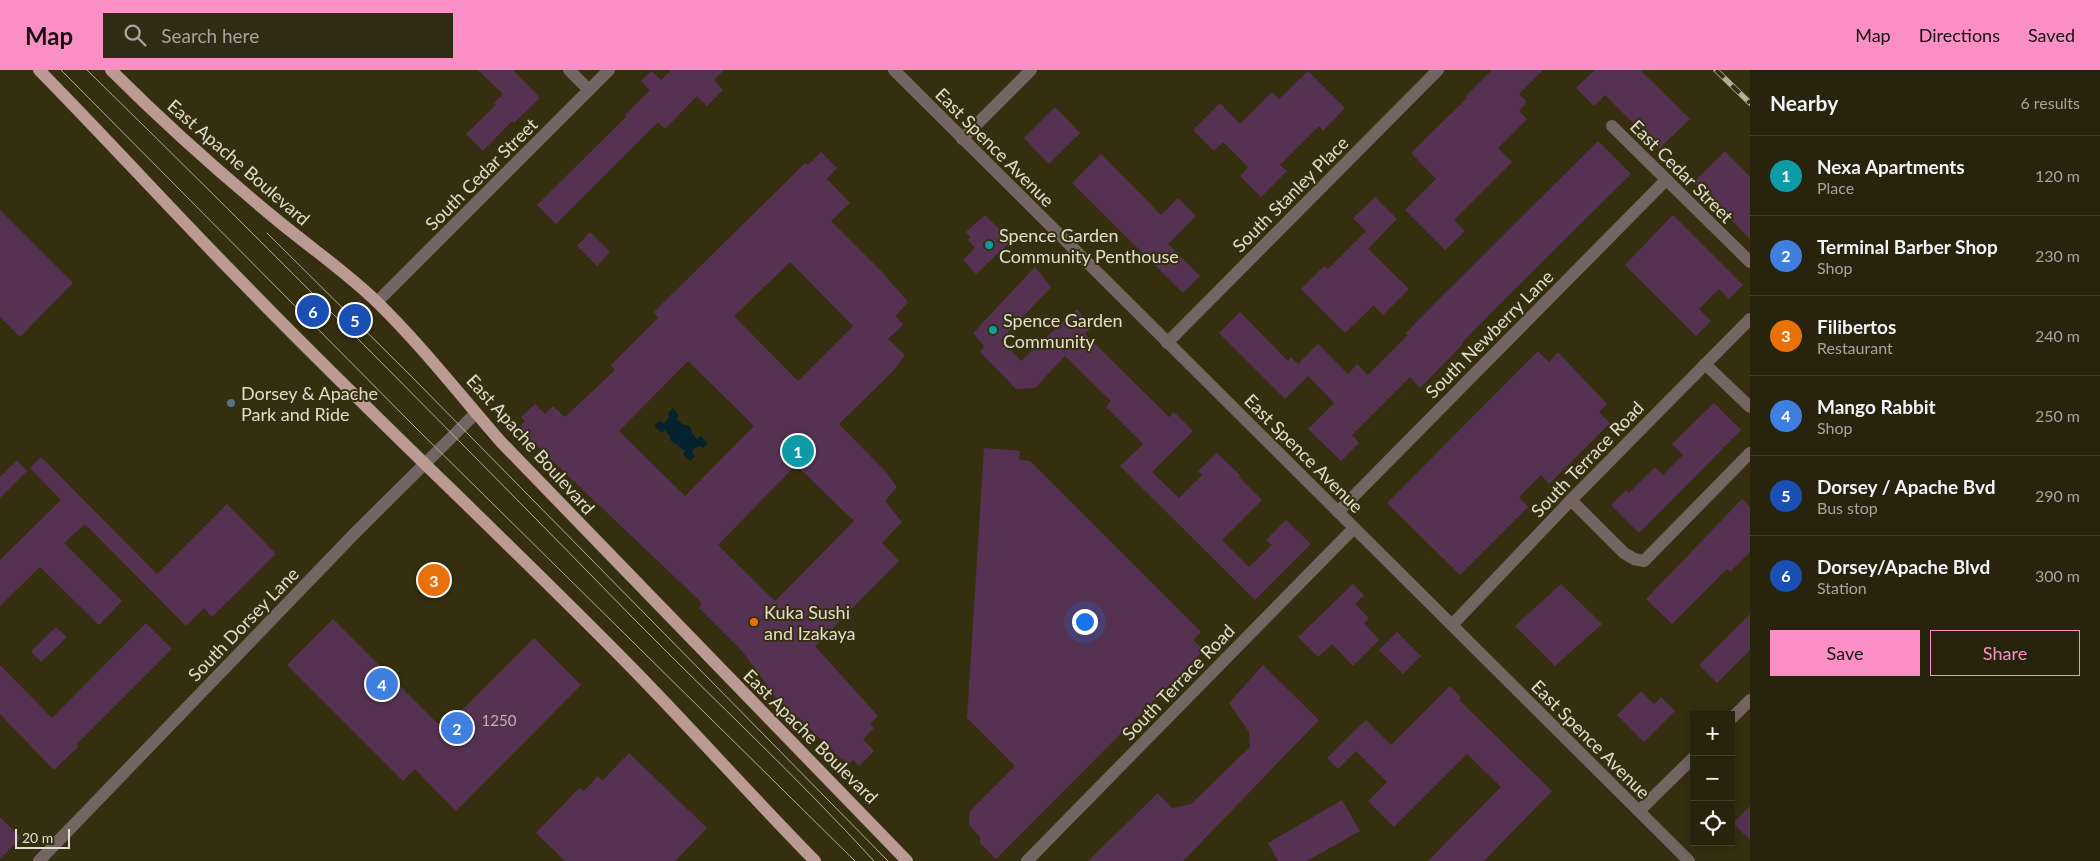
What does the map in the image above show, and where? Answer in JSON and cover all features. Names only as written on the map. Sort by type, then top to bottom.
[{"type":"main road","points":[[39,70],[243,283],[624,661],[815,861]]},
{"type":"main road","name":"East Apache Boulevard","points":[[112,70],[158,117],[278,221],[334,264],[377,302],[476,413],[649,597],[907,861]]},
{"type":"street","points":[[569,70],[589,90]]},
{"type":"street","name":"South Cedar Street","points":[[377,302],[609,70]]},
{"type":"street","name":"East Spence Avenue","points":[[894,70],[1689,861]]},
{"type":"street","points":[[962,139],[1030,70]]},
{"type":"street","name":"South Stanley Place","points":[[1167,342],[1438,70]]},
{"type":"street","name":"East Cedar Street","points":[[1612,126],[1750,262]]},
{"type":"street","name":"South Newberry Lane","points":[[1338,512],[1666,180]]},
{"type":"street","name":"South Terrace Road","points":[[1452,625],[1571,500],[1750,319]]},
{"type":"street","points":[[1705,364],[1750,407]]},
{"type":"street","name":"South Dorsey Lane","points":[[39,861],[424,464],[476,413]]},
{"type":"street","points":[[1571,500],[1624,553],[1634,559],[1644,561],[1750,453]]},
{"type":"street","name":"South Terrace Road","points":[[1027,861],[1354,528]]},
{"type":"street","points":[[1735,715],[1750,700]]},
{"type":"street","points":[[1639,812],[1690,760]]},
{"type":"water","points":[[673,408],[679,415],[676,418],[682,424],[690,426],[692,433],[697,439],[701,436],[708,443],[703,448],[700,446],[694,448],[692,454],[695,456],[690,461],[683,454],[685,451],[670,440],[670,436],[665,430],[662,433],[654,426],[659,421],[664,423],[669,418],[668,413]]},
{"type":"building","points":[[478,70],[513,70],[540,98],[514,123],[512,121],[483,151],[466,134],[496,105],[494,103],[503,94]]},
{"type":"building","points":[[671,70],[724,70],[714,80],[723,90],[707,106],[697,96],[665,129],[658,122],[556,224],[537,205],[627,116],[625,115],[650,90],[641,81],[651,71],[661,80]]},
{"type":"building","points":[[1492,70],[1543,70],[1519,94],[1527,102],[1519,111],[1527,119],[1498,148],[1512,162],[1454,220],[1465,231],[1445,250],[1405,210],[1436,179],[1411,153],[1467,98],[1466,96]]},
{"type":"building","points":[[1595,70],[1640,70],[1690,119],[1659,149],[1605,95],[1594,106],[1576,88]]},
{"type":"building","points":[[1308,71],[1345,108],[1323,131],[1319,126],[1280,165],[1287,171],[1261,197],[1240,176],[1248,167],[1223,142],[1214,151],[1193,130],[1220,103],[1240,124],[1272,92],[1279,99]]},
{"type":"building","points":[[1055,107],[1080,133],[1049,164],[1024,138]]},
{"type":"building","points":[[1598,141],[1631,174],[1489,315],[1420,388],[1410,377],[1352,435],[1359,443],[1341,461],[1308,429],[1334,403],[1308,376],[1285,399],[1219,333],[1240,312],[1288,361],[1291,357],[1298,364],[1318,344],[1348,374],[1357,364],[1368,375],[1408,335],[1406,333],[1434,304]]},
{"type":"building","points":[[1725,151],[1750,177],[1750,239],[1694,182]]},
{"type":"building","points":[[821,152],[837,168],[827,179],[850,203],[831,221],[882,272],[908,302],[896,316],[903,325],[888,339],[905,355],[893,371],[839,424],[886,472],[897,487],[885,501],[902,522],[882,543],[899,561],[815,646],[878,716],[870,724],[874,728],[863,739],[874,751],[859,766],[853,760],[849,764],[842,760],[796,715],[794,716],[766,688],[768,686],[742,651],[699,608],[702,603],[518,428],[525,421],[521,417],[535,404],[545,414],[553,406],[565,417],[615,370],[611,365],[658,318],[654,312],[805,163],[808,165]],"holes":[[[790,262],[853,326],[798,381],[734,316]],[[688,361],[754,426],[685,496],[619,431]],[[796,465],[854,521],[775,601],[718,545]]]},
{"type":"building","points":[[1101,154],[1161,215],[1178,198],[1196,216],[1168,244],[1200,276],[1183,293],[1072,183]]},
{"type":"building","points":[[1375,197],[1397,219],[1368,249],[1409,289],[1383,315],[1374,305],[1345,333],[1301,289],[1324,266],[1328,269],[1366,231],[1353,218]]},
{"type":"building","points":[[0,210],[73,283],[20,337],[0,317]]},
{"type":"building","name":"Spence Garden Community Penthouse","points":[[985,215],[1011,241],[976,274],[963,260],[975,248],[968,240],[970,237],[966,232]]},
{"type":"building","points":[[1673,215],[1743,285],[1729,299],[1719,289],[1699,309],[1711,321],[1696,336],[1625,265]]},
{"type":"building","points":[[590,232],[610,252],[597,266],[577,246]]},
{"type":"building","points":[[1035,267],[1051,287],[1001,340],[1021,361],[1077,309],[1092,327],[1085,334],[1169,417],[1174,412],[1193,431],[1152,472],[1179,498],[1202,475],[1198,471],[1217,453],[1240,475],[1239,477],[1262,500],[1222,540],[1249,567],[1272,545],[1266,540],[1286,520],[1311,544],[1255,600],[1120,466],[1143,444],[1106,407],[1111,401],[1065,356],[1035,388],[1016,389],[980,352],[984,346],[973,333]]},
{"type":"building","points":[[1538,351],[1549,362],[1558,352],[1607,404],[1599,412],[1610,423],[1549,484],[1541,475],[1519,497],[1528,507],[1460,575],[1387,503]]},
{"type":"building","points":[[1714,403],[1741,430],[1639,533],[1611,505],[1626,490],[1629,493],[1655,467],[1663,475],[1683,455],[1672,444]]},
{"type":"building","points":[[984,448],[1020,451],[1019,460],[1030,461],[1201,632],[1193,640],[1204,650],[996,859],[980,843],[980,837],[969,825],[970,811],[1015,766],[967,718]]},
{"type":"building","points":[[41,457],[157,574],[227,504],[276,554],[212,617],[204,608],[186,626],[85,524],[64,543],[122,601],[99,625],[40,567],[0,606],[0,560],[61,500],[30,468]]},
{"type":"building","points":[[17,460],[27,471],[0,498],[0,477]]},
{"type":"building","points":[[1742,499],[1750,507],[1750,552],[1730,572],[1727,569],[1672,624],[1646,599]]},
{"type":"building","points":[[434,562],[453,581],[435,599],[416,580]]},
{"type":"building","points":[[1353,584],[1364,595],[1355,604],[1369,618],[1364,623],[1379,640],[1353,666],[1332,644],[1318,657],[1298,637]]},
{"type":"building","points":[[1561,584],[1602,624],[1555,666],[1515,626]]},
{"type":"building","points":[[1750,614],[1750,650],[1717,683],[1699,665]]},
{"type":"building","points":[[333,619],[443,729],[534,638],[581,685],[456,811],[415,769],[403,781],[287,665]]},
{"type":"building","points":[[146,623],[172,649],[77,744],[79,746],[54,770],[0,714],[0,665],[52,718]]},
{"type":"building","points":[[56,627],[67,637],[41,662],[31,651]]},
{"type":"building","points":[[1397,632],[1421,656],[1403,674],[1379,650]]},
{"type":"building","points":[[1263,665],[1319,720],[1183,861],[1088,861],[1158,793],[1172,808],[1191,804],[1250,747],[1249,732],[1229,703]]},
{"type":"building","points":[[1450,686],[1461,698],[1459,700],[1552,791],[1484,861],[1428,861],[1501,787],[1467,754],[1394,827],[1368,801],[1387,782],[1356,751],[1338,769],[1327,758],[1366,720],[1391,745]]},
{"type":"building","points":[[1641,691],[1654,704],[1661,697],[1675,711],[1644,742],[1617,715]]},
{"type":"building","points":[[629,753],[707,828],[675,861],[565,861],[536,833],[579,788],[584,791],[598,776],[602,781]]},
{"type":"building","points":[[1342,800],[1360,831],[1307,861],[1278,861],[1268,843]]},
{"type":"building","points":[[1750,806],[1750,840],[1735,825],[1735,821]]},
{"type":"building","points":[[0,817],[21,838],[0,859]]},
{"type":"tram line","points":[[61,70],[416,428],[855,861]]},
{"type":"tram line","points":[[87,70],[364,344],[637,622],[816,800],[874,861]]},
{"type":"tram line","points":[[267,233],[411,376],[888,861]]},
{"type":"railway","points":[[1716,70],[1750,103]]},
{"type":"place","name":"Spence Garden Community Penthouse","points":[[989,245]]},
{"type":"place","name":"Dorsey/Apache Blvd","points":[[313,311]]},
{"type":"place","name":"Dorsey / Apache Bvd","points":[[355,320]]},
{"type":"place","name":"Spence Garden Community","points":[[993,330]]},
{"type":"place","name":"Dorsey & Apache Park and Ride","points":[[231,403]]},
{"type":"place","name":"Nexa Apartments","points":[[798,451]]},
{"type":"place","name":"Filibertos","points":[[434,580]]},
{"type":"place","name":"Kuka Sushi and Izakaya","points":[[754,622]]},
{"type":"place","name":"Mango Rabbit","points":[[382,684]]},
{"type":"place","name":"Terminal Barber Shop","points":[[457,728]]}]
